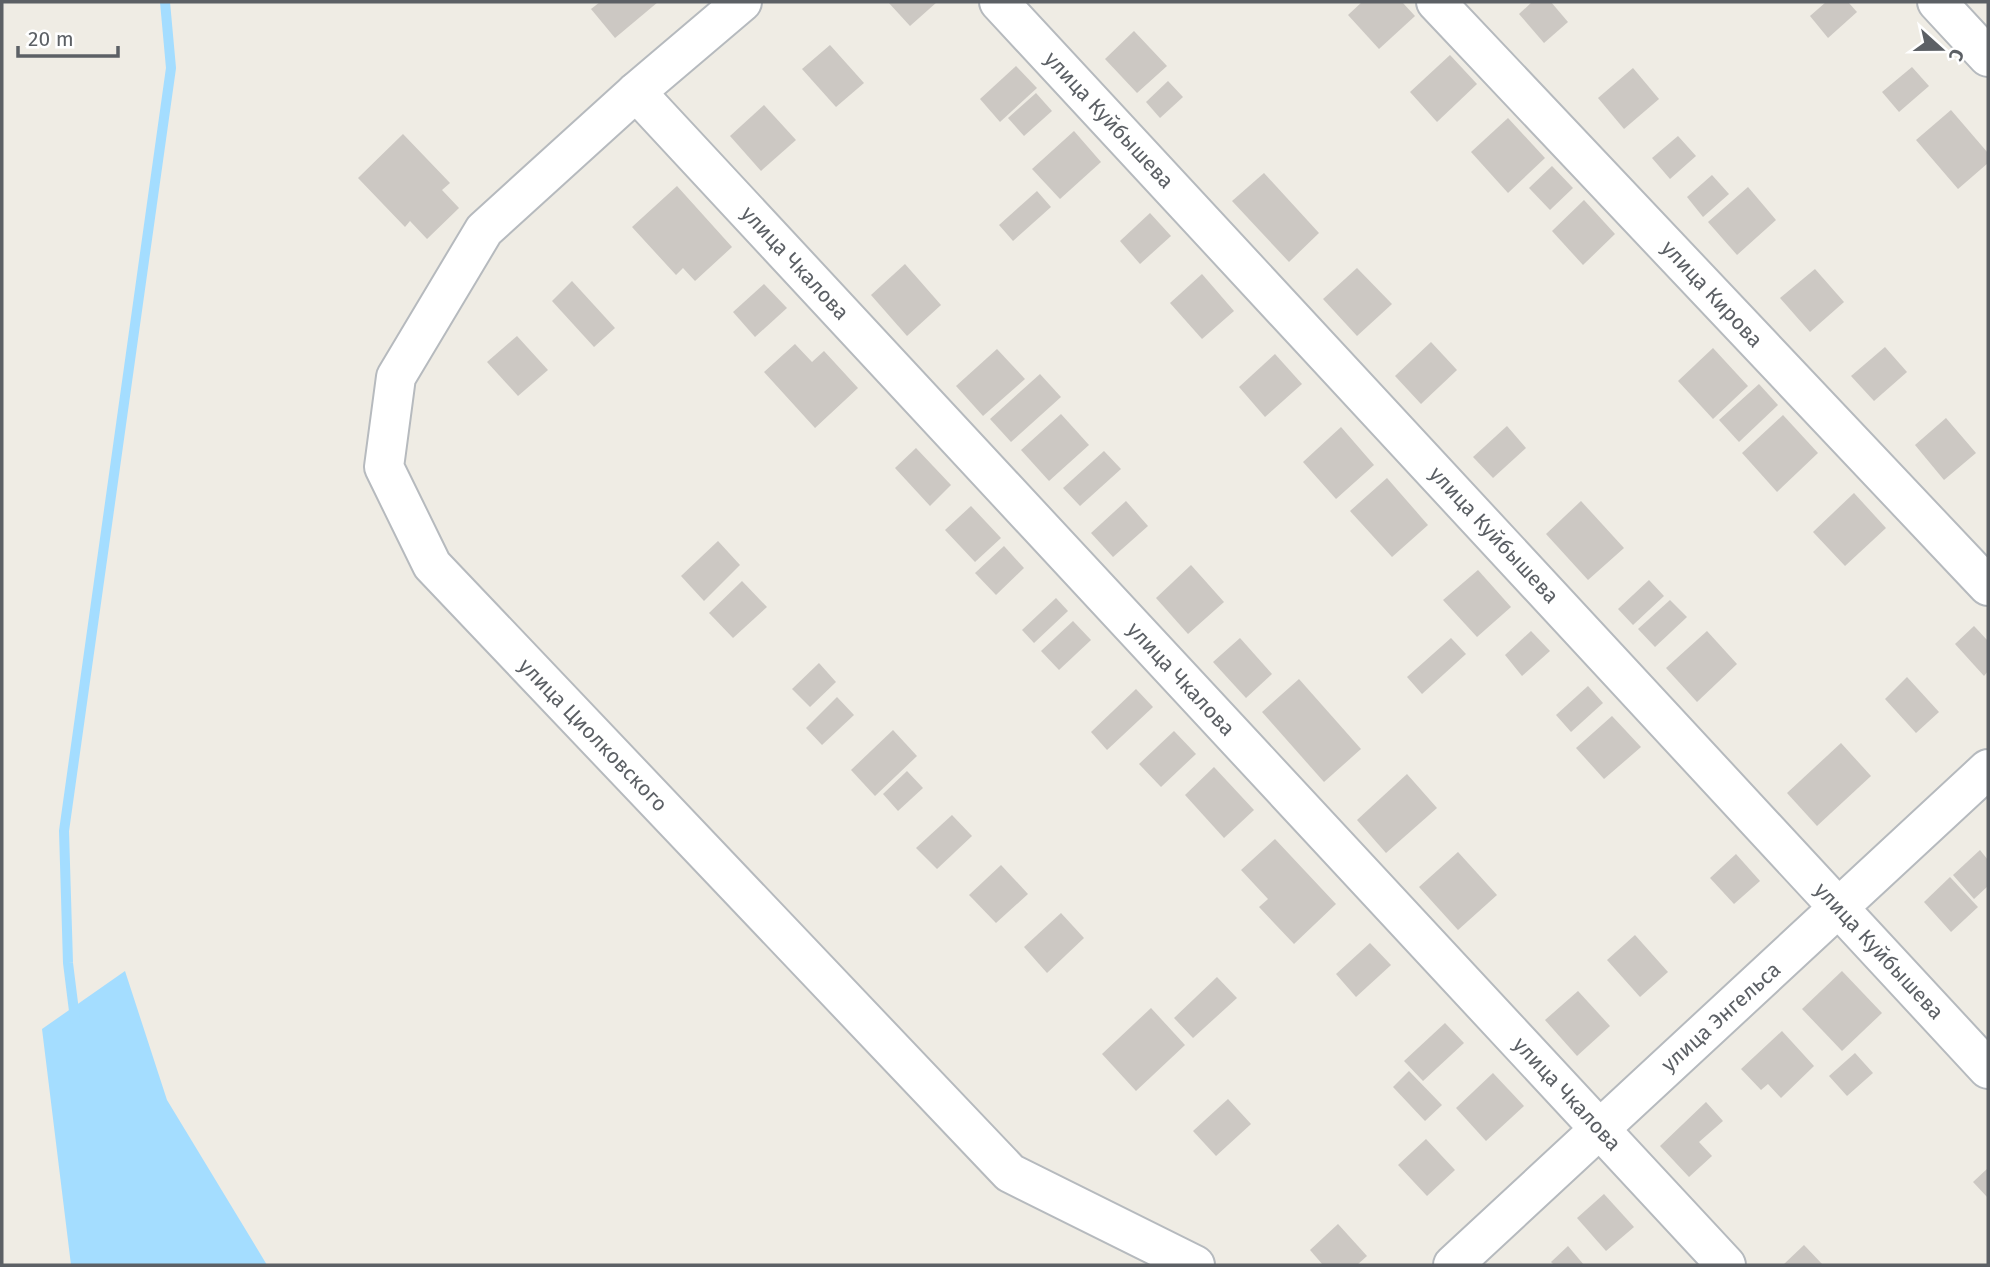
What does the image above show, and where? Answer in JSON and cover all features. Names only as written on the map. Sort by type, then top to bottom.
[{"type":"street","name":"улица Циолковского","points":[[742,2],[636,92],[484,230],[396,377],[384,467],[432,565],[1010,1173],[1195,1265]]},
{"type":"street","name":"улица Куйбышева","points":[[999,2],[1988,1069]]},
{"type":"street","name":"улица Кирова","points":[[1436,2],[1988,586]]},
{"type":"street","points":[[1937,2],[1988,57]]},
{"type":"street","name":"улица Чкалова","points":[[636,92],[1726,1265]]},
{"type":"street","name":"улица Энгельса","points":[[1453,1265],[1988,769]]},
{"type":"water","points":[[125,971],[167,1100],[267,1265],[71,1265],[42,1029]]},
{"type":"building","points":[[600,2],[658,2],[615,38],[591,9]]},
{"type":"building","points":[[888,2],[937,2],[910,26]]},
{"type":"building","points":[[1362,2],[1402,2],[1415,16],[1379,49],[1348,15]]},
{"type":"building","points":[[1532,2],[1551,2],[1568,22],[1544,43],[1519,14]]},
{"type":"building","points":[[1826,2],[1848,2],[1857,12],[1828,38],[1810,16]]},
{"type":"building","points":[[1134,31],[1167,66],[1137,93],[1105,59]]},
{"type":"building","points":[[830,45],[864,83],[836,107],[802,69]]},
{"type":"building","points":[[1450,55],[1477,84],[1437,122],[1410,92]]},
{"type":"building","points":[[1016,66],[1037,88],[1000,122],[980,99]]},
{"type":"building","points":[[1912,67],[1929,86],[1899,112],[1882,92]]},
{"type":"building","points":[[1633,68],[1659,99],[1624,129],[1598,98]]},
{"type":"building","points":[[1168,81],[1183,97],[1160,118],[1146,102]]},
{"type":"building","points":[[1036,93],[1052,111],[1024,136],[1008,118]]},
{"type":"building","points":[[764,105],[796,140],[761,171],[730,136]]},
{"type":"building","points":[[1951,110],[1988,153],[1988,163],[1958,189],[1916,140]]},
{"type":"building","points":[[1508,118],[1545,158],[1508,193],[1471,152]]},
{"type":"building","points":[[1074,131],[1101,162],[1060,199],[1032,169]]},
{"type":"building","points":[[403,134],[450,183],[442,190],[459,208],[427,239],[410,221],[405,227],[358,178]]},
{"type":"building","points":[[1678,136],[1696,156],[1670,179],[1652,158]]},
{"type":"building","points":[[1552,166],[1573,188],[1550,210],[1529,188]]},
{"type":"building","points":[[1264,173],[1319,233],[1289,262],[1232,201]]},
{"type":"building","points":[[1712,175],[1729,194],[1703,217],[1687,197]]},
{"type":"building","points":[[677,186],[732,247],[695,281],[683,268],[676,275],[632,227]]},
{"type":"building","points":[[1748,187],[1776,220],[1737,255],[1708,222]]},
{"type":"building","points":[[1037,191],[1051,207],[1013,241],[999,225]]},
{"type":"building","points":[[1584,200],[1615,234],[1583,265],[1552,231]]},
{"type":"building","points":[[1150,213],[1171,236],[1140,264],[1120,241]]},
{"type":"building","points":[[905,264],[941,305],[907,336],[871,295]]},
{"type":"building","points":[[1357,268],[1392,304],[1357,336],[1323,299]]},
{"type":"building","points":[[1815,269],[1844,302],[1810,332],[1780,298]]},
{"type":"building","points":[[1202,274],[1234,311],[1202,339],[1170,303]]},
{"type":"building","points":[[572,281],[615,328],[594,347],[552,301]]},
{"type":"building","points":[[764,284],[787,308],[755,337],[733,312]]},
{"type":"building","points":[[517,336],[548,370],[518,396],[487,362]]},
{"type":"building","points":[[1431,342],[1457,370],[1421,404],[1395,376]]},
{"type":"building","points":[[795,344],[812,362],[824,351],[858,388],[815,428],[764,372]]},
{"type":"building","points":[[1885,347],[1907,372],[1874,401],[1851,376]]},
{"type":"building","points":[[1713,348],[1748,386],[1713,419],[1678,381]]},
{"type":"building","points":[[997,349],[1025,379],[983,416],[956,386]]},
{"type":"building","points":[[1275,354],[1302,384],[1265,417],[1239,387]]},
{"type":"building","points":[[1040,374],[1061,397],[1011,442],[990,419]]},
{"type":"building","points":[[1759,384],[1778,405],[1739,442],[1719,420]]},
{"type":"building","points":[[1061,414],[1089,445],[1049,481],[1021,450]]},
{"type":"building","points":[[1783,415],[1818,453],[1777,492],[1742,453]]},
{"type":"building","points":[[1946,418],[1976,453],[1944,480],[1915,445]]},
{"type":"building","points":[[1507,426],[1526,448],[1493,478],[1473,457]]},
{"type":"building","points":[[1341,427],[1374,465],[1336,499],[1303,462]]},
{"type":"building","points":[[916,448],[951,485],[930,506],[895,468]]},
{"type":"building","points":[[1104,451],[1121,469],[1080,506],[1063,488]]},
{"type":"building","points":[[1387,478],[1428,525],[1392,557],[1350,511]]},
{"type":"building","points":[[1854,493],[1886,528],[1845,566],[1813,532]]},
{"type":"building","points":[[1126,501],[1148,526],[1113,557],[1091,533]]},
{"type":"building","points":[[1581,501],[1624,548],[1588,580],[1546,534]]},
{"type":"building","points":[[971,506],[1001,538],[975,562],[945,530]]},
{"type":"building","points":[[718,541],[740,565],[704,601],[681,576]]},
{"type":"building","points":[[1004,546],[1024,568],[996,595],[975,573]]},
{"type":"building","points":[[1191,565],[1224,602],[1188,634],[1156,598]]},
{"type":"building","points":[[1478,570],[1511,607],[1477,637],[1443,600]]},
{"type":"building","points":[[1649,580],[1664,596],[1633,625],[1618,609]]},
{"type":"building","points":[[742,581],[767,607],[733,638],[709,613]]},
{"type":"building","points":[[1056,598],[1068,611],[1034,643],[1022,630]]},
{"type":"building","points":[[1670,600],[1687,617],[1655,647],[1638,629]]},
{"type":"building","points":[[1073,621],[1091,640],[1059,670],[1041,651]]},
{"type":"building","points":[[1974,626],[1988,641],[1988,671],[1984,676],[1955,644]]},
{"type":"building","points":[[1531,631],[1550,651],[1522,676],[1505,655]]},
{"type":"building","points":[[1707,631],[1737,664],[1697,702],[1666,668]]},
{"type":"building","points":[[1240,638],[1272,674],[1246,698],[1213,662]]},
{"type":"building","points":[[1451,638],[1466,654],[1422,694],[1407,677]]},
{"type":"building","points":[[819,663],[836,682],[810,707],[792,689]]},
{"type":"building","points":[[1907,677],[1939,712],[1916,733],[1885,699]]},
{"type":"building","points":[[1299,679],[1361,749],[1324,782],[1262,712]]},
{"type":"building","points":[[1588,686],[1603,703],[1571,732],[1556,715]]},
{"type":"building","points":[[1136,689],[1153,707],[1107,750],[1091,732]]},
{"type":"building","points":[[837,697],[854,715],[822,745],[806,728]]},
{"type":"building","points":[[1612,716],[1641,747],[1604,779],[1576,748]]},
{"type":"building","points":[[893,730],[917,756],[875,796],[851,770]]},
{"type":"building","points":[[1174,731],[1196,754],[1161,787],[1139,764]]},
{"type":"building","points":[[1841,743],[1871,776],[1817,826],[1787,793]]},
{"type":"building","points":[[1214,767],[1254,810],[1224,838],[1185,795]]},
{"type":"building","points":[[907,771],[923,788],[898,811],[883,794]]},
{"type":"building","points":[[1407,774],[1437,808],[1386,853],[1357,820]]},
{"type":"building","points":[[952,815],[972,836],[937,869],[916,848]]},
{"type":"building","points":[[1275,839],[1336,904],[1294,944],[1259,907],[1268,899],[1241,870]]},
{"type":"building","points":[[1980,850],[1988,860],[1988,886],[1974,899],[1953,875]]},
{"type":"building","points":[[1458,852],[1497,895],[1458,930],[1419,887]]},
{"type":"building","points":[[1736,854],[1760,881],[1734,904],[1710,878]]},
{"type":"building","points":[[1001,865],[1028,894],[996,923],[969,895]]},
{"type":"building","points":[[1950,877],[1978,907],[1951,932],[1924,902]]},
{"type":"building","points":[[1061,913],[1084,938],[1047,973],[1024,947]]},
{"type":"building","points":[[1635,935],[1668,972],[1640,997],[1607,960]]},
{"type":"building","points":[[1370,943],[1391,965],[1356,997],[1336,974]]},
{"type":"building","points":[[1842,971],[1882,1013],[1842,1051],[1802,1009]]},
{"type":"building","points":[[1217,977],[1237,998],[1193,1038],[1174,1018]]},
{"type":"building","points":[[1578,991],[1610,1026],[1577,1056],[1545,1020]]},
{"type":"building","points":[[1151,1008],[1185,1045],[1136,1091],[1102,1054]]},
{"type":"building","points":[[1445,1023],[1464,1043],[1423,1081],[1404,1061]]},
{"type":"building","points":[[1782,1031],[1814,1066],[1781,1098],[1768,1084],[1761,1090],[1741,1069]]},
{"type":"building","points":[[1855,1053],[1873,1073],[1847,1096],[1829,1076]]},
{"type":"building","points":[[1409,1071],[1442,1105],[1425,1121],[1393,1087]]},
{"type":"building","points":[[1493,1073],[1524,1106],[1486,1141],[1456,1108]]},
{"type":"building","points":[[1228,1099],[1251,1124],[1216,1156],[1193,1131]]},
{"type":"building","points":[[1706,1102],[1723,1121],[1699,1142],[1712,1156],[1689,1177],[1660,1146]]},
{"type":"building","points":[[1426,1139],[1455,1170],[1427,1196],[1398,1165]]},
{"type":"building","points":[[1988,1168],[1988,1198],[1973,1182]]},
{"type":"building","points":[[1604,1194],[1634,1227],[1606,1251],[1577,1218]]},
{"type":"building","points":[[1338,1224],[1367,1256],[1357,1265],[1323,1265],[1310,1250]]},
{"type":"building","points":[[1804,1245],[1823,1265],[1783,1265]]},
{"type":"building","points":[[1568,1246],[1584,1265],[1554,1265],[1551,1262]]},
{"type":"waterway","points":[[75,1019],[68,963],[64,831],[171,68],[165,2]]}]
